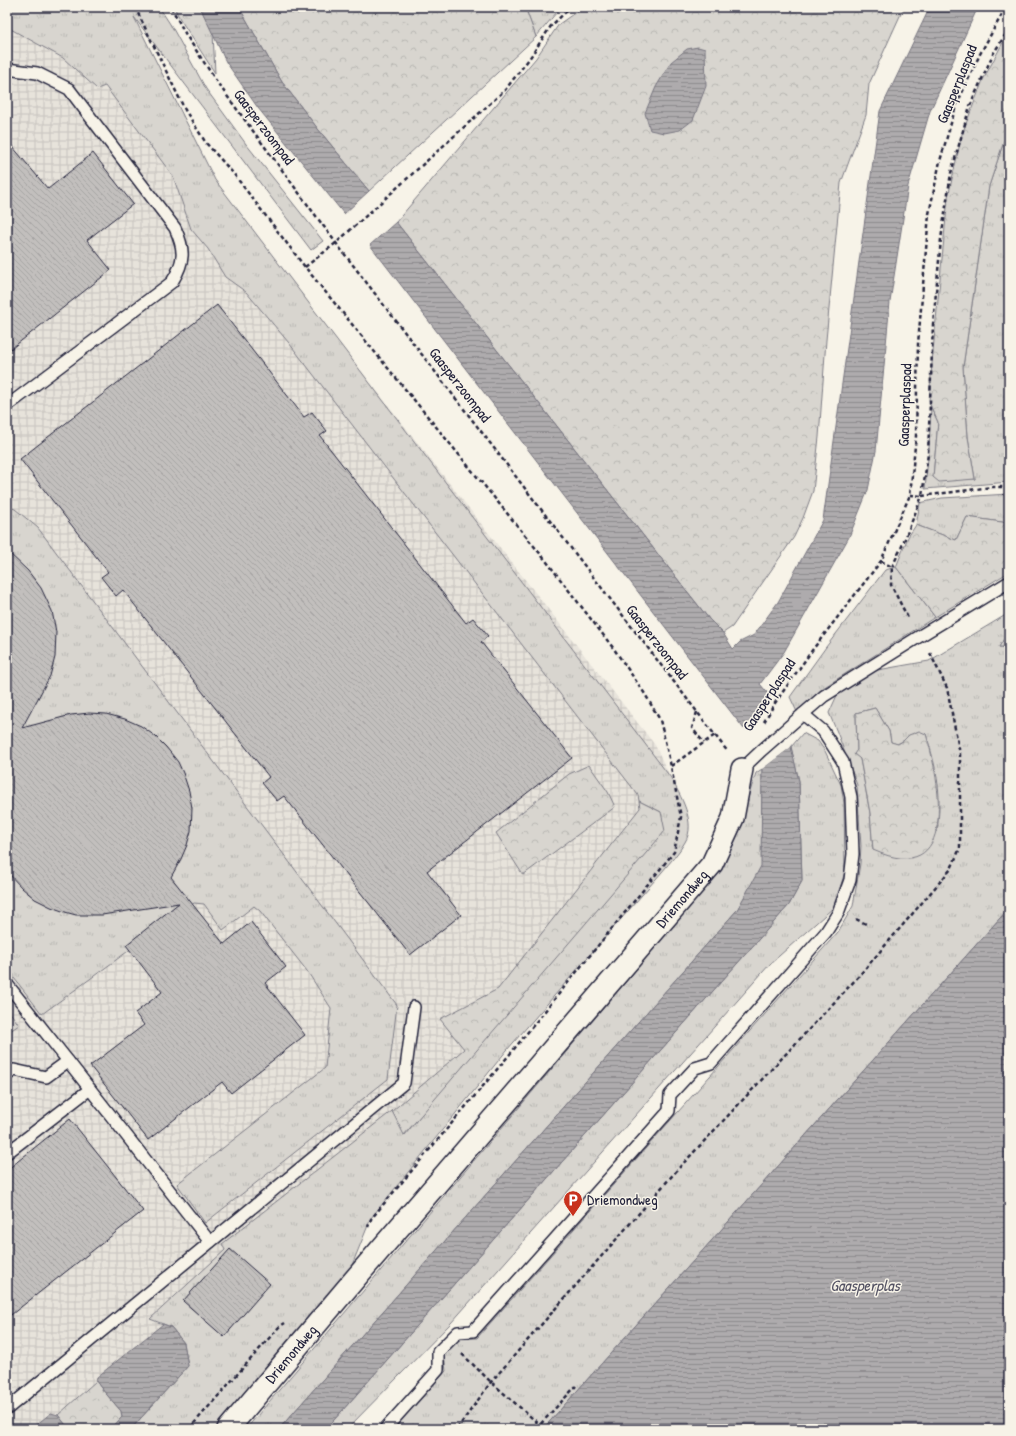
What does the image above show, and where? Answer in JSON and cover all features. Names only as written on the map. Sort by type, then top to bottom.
[{"type":"street","name":"Driemondweg","points":[[228,1429],[364,1268],[712,864],[733,818],[742,770]]},
{"type":"lane","points":[[7,69],[37,73],[69,89],[175,228],[181,241],[183,255],[180,270],[172,282],[7,406]]},
{"type":"lane","points":[[742,770],[762,750],[824,696],[1009,582]]},
{"type":"lane","points":[[385,1429],[438,1370],[438,1352],[458,1332],[473,1331],[669,1110],[670,1095],[695,1068],[712,1063],[826,932],[838,913],[850,880],[853,854],[851,797],[843,762],[823,731],[803,714]]},
{"type":"lane","points":[[7,984],[210,1242]]},
{"type":"lane","points":[[7,1409],[404,1083],[414,1007]]},
{"type":"lane","points":[[7,1075],[14,1070],[46,1077],[68,1061]]},
{"type":"lane","points":[[7,1153],[90,1089]]},
{"type":"path","points":[[135,7],[185,110],[206,143],[233,173],[305,268],[542,556],[614,649],[646,694],[660,720],[681,817],[674,852],[510,1054],[371,1218],[365,1232]]},
{"type":"path","name":"Gaasperzoompad","points":[[171,7],[186,35],[219,85],[336,243],[742,770]]},
{"type":"path","points":[[305,268],[336,243],[505,90],[529,59],[551,26],[571,7]]},
{"type":"path","name":"Gaasperplaspad","points":[[764,722],[775,703],[813,649],[881,561],[910,495],[916,436],[918,344],[929,214],[940,161],[956,106],[980,54],[1006,7]]},
{"type":"path","points":[[892,567],[922,496],[928,454],[934,316],[941,239],[951,173],[970,106],[994,54],[1009,29]]},
{"type":"path","points":[[910,495],[922,496],[992,487],[1009,487]]},
{"type":"path","points":[[697,712],[692,728],[704,743]]},
{"type":"path","points":[[671,766],[715,735]]},
{"type":"path","points":[[448,1342],[540,1425]]},
{"type":"path","points":[[536,1429],[576,1386]]},
{"type":"shaded area","points":[[7,7],[75,7],[655,745],[681,800],[182,1429],[7,1429]]},
{"type":"green space","points":[[7,7],[159,7],[172,27],[206,89],[246,144],[323,241],[311,250],[134,17],[215,180],[671,778],[683,801],[688,818],[688,834],[685,842],[677,854],[507,1050],[371,1218],[348,1275],[216,1429],[131,1429],[188,1366],[184,1343],[171,1327],[150,1319],[225,1250],[222,1244],[392,1111],[405,1135],[661,812],[639,801],[638,795],[289,343],[246,292],[225,277],[208,249],[191,229],[173,176],[105,86],[97,89],[63,58],[7,27]]},
{"type":"green space","points":[[174,7],[200,7],[213,33],[215,73],[180,19]]},
{"type":"green space","points":[[239,7],[525,7],[536,37],[369,191],[282,82]]},
{"type":"green space","points":[[525,7],[564,7],[557,12],[536,37]]},
{"type":"green space","points":[[583,7],[904,7],[869,84],[866,115],[841,183],[813,491],[794,537],[732,627],[723,633],[709,619],[396,222],[536,58],[559,24]]},
{"type":"green space","points":[[1009,31],[1009,126],[989,186],[963,367],[968,437],[975,479],[939,482],[933,477],[938,422],[929,400],[948,197],[962,134],[983,80]]},
{"type":"green space","points":[[1009,126],[1009,482],[925,489],[931,407],[938,422],[933,477],[975,479],[968,437],[963,367],[989,186]]},
{"type":"green space","points":[[1009,494],[1009,523],[967,517],[956,540],[916,525],[920,503],[942,498]]},
{"type":"green space","points":[[7,506],[15,509],[38,528],[397,1005],[388,1079],[205,1223],[177,1184],[325,1068],[331,1008],[307,971],[260,911],[254,906],[223,930],[204,904],[194,903],[42,1014],[7,969]]},
{"type":"green space","points":[[967,517],[1009,523],[1009,572],[935,617],[896,567],[908,537],[916,525],[956,540]]},
{"type":"green space","points":[[896,567],[935,617],[823,688],[797,712],[790,697],[885,570]]},
{"type":"green space","points":[[1009,613],[1009,631],[999,647],[1009,647],[1009,908],[543,1429],[393,1429],[446,1371],[444,1354],[457,1339],[477,1338],[838,932],[853,906],[860,864],[861,846],[857,785],[829,713],[838,693],[872,671],[929,661]],"holes":[[[875,708],[889,731],[891,742],[897,744],[909,735],[926,734],[937,779],[939,797],[937,831],[873,850],[870,813],[860,759],[855,754],[857,750],[856,713]]]},
{"type":"green space","points":[[1009,631],[1009,647],[999,647]]},
{"type":"green space","points":[[875,708],[889,731],[891,742],[898,744],[909,735],[919,731],[926,734],[936,777],[938,802],[937,824],[932,843],[920,855],[901,858],[873,850],[870,813],[860,759],[854,754],[857,750],[856,713]]},
{"type":"green space","points":[[803,733],[818,741],[825,751],[841,785],[844,803],[845,872],[834,907],[770,964],[451,1323],[347,1429],[326,1429],[789,905],[802,881],[799,781],[791,747]]},
{"type":"green space","points":[[589,765],[608,792],[615,807],[523,875],[496,833],[569,774]]},
{"type":"green space","points":[[762,769],[762,866],[737,910],[279,1429],[246,1429],[708,885],[733,845],[756,773]]},
{"type":"green space","points":[[639,801],[661,812],[665,831],[404,1135],[392,1111],[464,1049],[440,1019],[498,989],[640,808]]},
{"type":"green space","points":[[7,1008],[19,1025],[7,1033]]},
{"type":"green space","points":[[96,1381],[121,1411],[122,1417],[111,1429],[69,1429],[58,1415]]},
{"type":"water","points":[[200,7],[239,7],[282,82],[369,191],[344,214],[258,108],[226,62]]},
{"type":"water","points":[[930,7],[978,7],[930,111],[908,186],[890,302],[876,451],[868,490],[849,537],[784,652],[760,684],[770,696],[744,729],[370,245],[396,222],[709,619],[723,633],[733,649],[740,642],[754,635],[778,602],[823,520],[880,111]]},
{"type":"water","points":[[698,47],[705,49],[706,86],[693,120],[680,130],[664,133],[650,130],[645,113],[656,87],[671,62],[687,49]]},
{"type":"water","points":[[791,747],[799,781],[802,881],[789,905],[326,1429],[279,1429],[737,910],[761,866],[762,769]]},
{"type":"water","name":"Gaasperplas","points":[[1009,908],[1009,1429],[543,1429]]},
{"type":"water","points":[[163,1324],[171,1327],[184,1343],[188,1366],[131,1429],[111,1429],[122,1417],[121,1411],[96,1381],[97,1377]]},
{"type":"water","points":[[51,1413],[58,1415],[69,1429],[31,1429]]},
{"type":"pier","points":[[770,696],[771,698],[745,731],[744,729]]},
{"type":"pier","points":[[790,745],[791,747],[762,769],[761,767]]},
{"type":"building","points":[[7,140],[48,189],[93,153],[133,204],[87,240],[111,270],[7,352]]},
{"type":"building","points":[[217,305],[304,417],[312,412],[327,431],[320,436],[466,623],[473,618],[488,636],[481,642],[572,758],[427,871],[461,915],[410,955],[284,796],[277,801],[262,783],[269,777],[123,590],[116,596],[101,577],[108,572],[20,459]]},
{"type":"building","points":[[7,551],[28,571],[41,588],[52,611],[56,632],[55,657],[50,676],[22,728],[71,715],[89,713],[106,714],[125,719],[141,726],[155,736],[166,747],[178,762],[183,773],[189,791],[192,808],[191,831],[187,845],[171,877],[224,944],[251,922],[286,967],[265,983],[305,1035],[231,1093],[222,1082],[148,1140],[90,1066],[144,1025],[135,1013],[162,992],[126,945],[179,903],[102,915],[76,915],[51,907],[35,899],[7,872]]},
{"type":"building","points":[[70,1119],[143,1211],[7,1318],[7,1170]]},
{"type":"building","points":[[230,1249],[270,1284],[224,1337],[183,1301]]},
{"type":"place","name":"Driemondweg","points":[[573,1217]]}]
